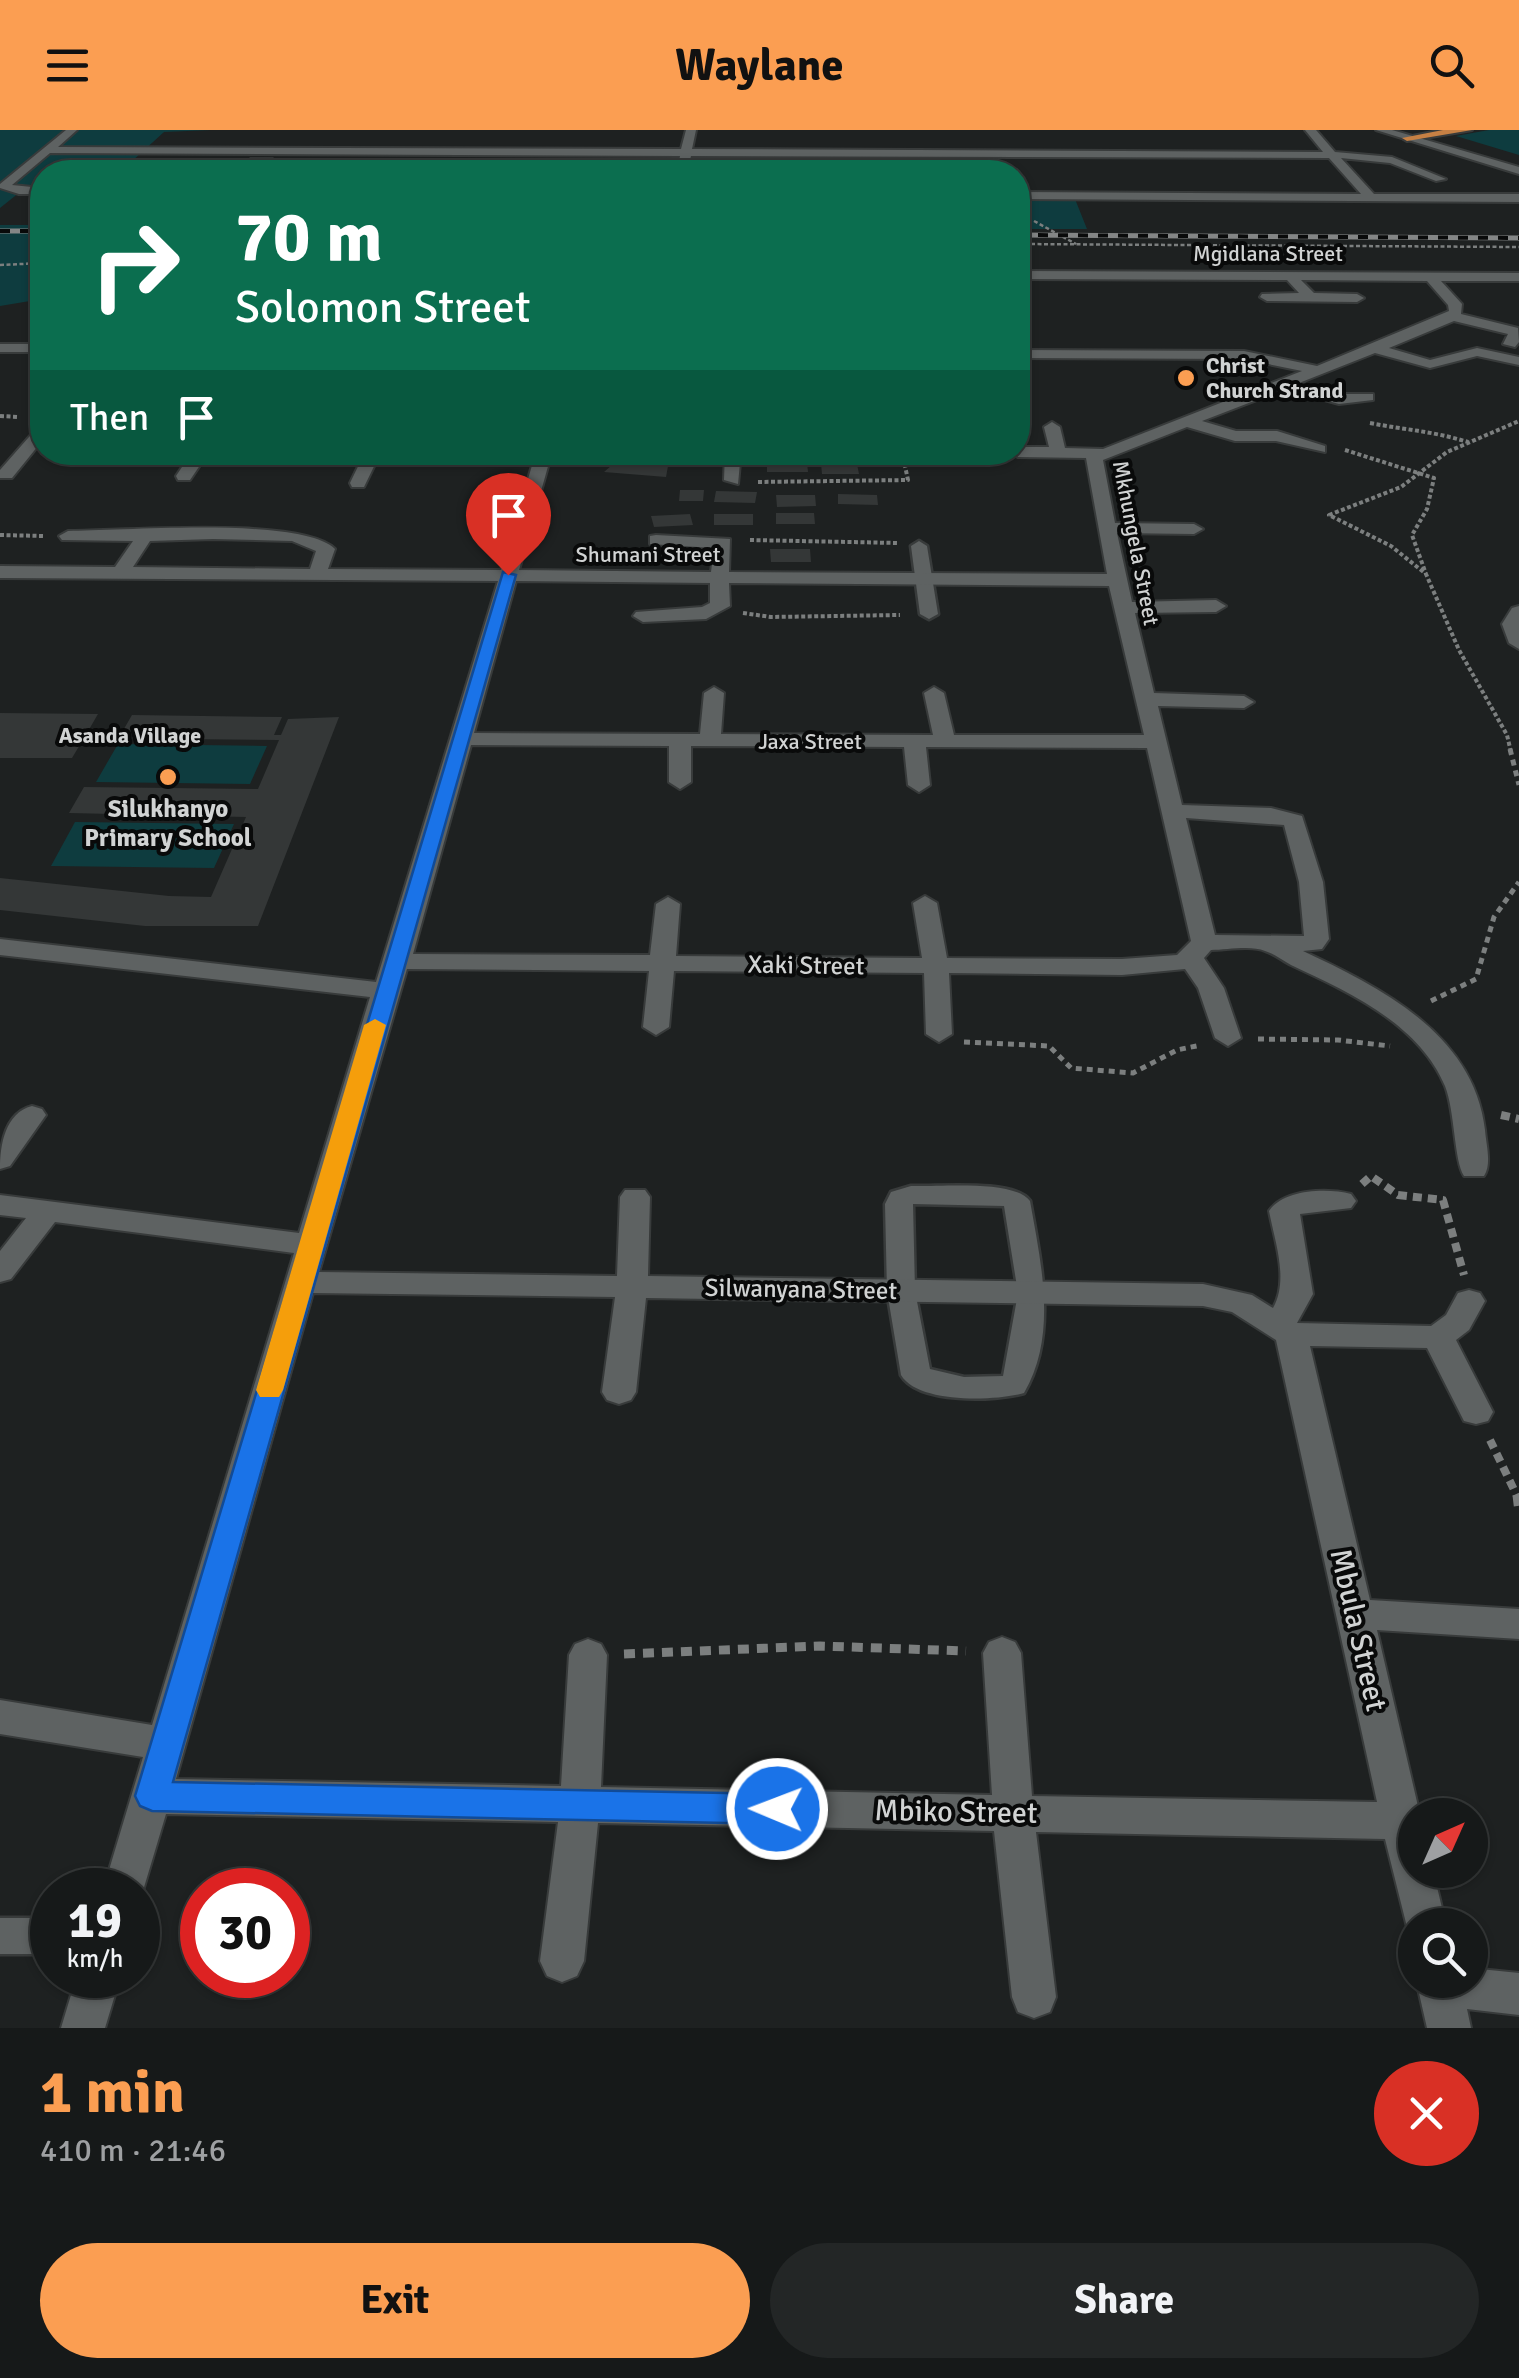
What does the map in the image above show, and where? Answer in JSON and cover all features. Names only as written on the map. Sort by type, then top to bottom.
[{"type":"highway","points":[[1411,134],[1467,130]]},
{"type":"street","points":[[36,160],[72,130]]},
{"type":"street","points":[[685,160],[691,130]]},
{"type":"street","points":[[1310,130],[1370,197]]},
{"type":"street","points":[[1381,130],[1411,134],[1519,171]]},
{"type":"street","points":[[1431,135],[1519,162]]},
{"type":"street","points":[[49,150],[1332,155],[1392,160],[1440,179]]},
{"type":"street","points":[[30,165],[5,184],[30,190]]},
{"type":"street","points":[[1030,196],[1519,198]]},
{"type":"street","name":"Mgidlana Street","points":[[1030,275],[1519,277]]},
{"type":"street","points":[[1152,275],[1159,292]]},
{"type":"street","points":[[1290,276],[1310,297]]},
{"type":"street","points":[[1432,276],[1455,304],[1452,316],[1511,326],[1518,336],[1510,344]]},
{"type":"street","points":[[1267,297],[1357,298]]},
{"type":"street","name":"Mkhungela Street","points":[[1228,1038],[1198,950],[1174,811],[1116,580],[1094,458],[1100,452],[1452,316]]},
{"type":"street","points":[[1178,334],[1189,355]]},
{"type":"street","points":[[0,348],[30,348]]},
{"type":"street","points":[[1373,348],[1430,364],[1477,352],[1519,361]]},
{"type":"street","points":[[1030,354],[1264,356],[1317,370]]},
{"type":"street","points":[[1030,361],[1039,376]]},
{"type":"street","points":[[1416,382],[1430,364]]},
{"type":"street","points":[[1282,384],[1345,399],[1368,397]]},
{"type":"street","points":[[1184,421],[1235,436],[1277,436],[1318,449]]},
{"type":"street","points":[[1052,426],[1058,452]]},
{"type":"street","points":[[0,446],[30,446]]},
{"type":"street","points":[[6,474],[30,452]]},
{"type":"street","points":[[1030,452],[1100,452]]},
{"type":"street","points":[[184,476],[192,465]]},
{"type":"street","points":[[358,483],[367,465]]},
{"type":"street","points":[[131,1868],[540,465]]},
{"type":"street","points":[[732,480],[733,465]]},
{"type":"street","points":[[1106,528],[1194,529]]},
{"type":"street","points":[[68,536],[306,538],[326,549],[317,574]]},
{"type":"street","points":[[120,574],[146,536]]},
{"type":"street","points":[[643,616],[706,613],[718,608],[724,542],[656,540]]},
{"type":"street","name":"Shumani Street","points":[[0,572],[1116,580]]},
{"type":"street","points":[[1124,608],[1216,606]]},
{"type":"street","points":[[1519,612],[1512,624],[1519,643]]},
{"type":"street","points":[[710,740],[714,693]]},
{"type":"street","points":[[934,693],[946,741]]},
{"type":"street","points":[[1147,699],[1244,702]]},
{"type":"street","name":"Jaxa Street","points":[[462,739],[1158,742]]},
{"type":"street","points":[[680,740],[680,782]]},
{"type":"street","points":[[914,741],[919,785]]},
{"type":"street","name":"Xaki Street","points":[[398,961],[1122,968],[1164,966],[1198,950],[1266,944],[1306,946],[1318,939],[1312,882],[1296,824],[1271,815],[1174,811]]},
{"type":"street","points":[[925,903],[936,966],[939,1034]]},
{"type":"street","points":[[656,1027],[668,904]]},
{"type":"street","points":[[1266,944],[1359,987],[1402,1015],[1438,1052],[1460,1082],[1469,1110],[1474,1168]]},
{"type":"street","points":[[0,947],[385,990]]},
{"type":"street","points":[[0,1160],[32,1115]]},
{"type":"street","points":[[619,1392],[632,1287],[635,1197]]},
{"type":"street","points":[[1342,1201],[1294,1204],[1284,1211],[1298,1281],[1286,1329],[1438,1337],[1458,1322],[1469,1300]]},
{"type":"street","points":[[0,1205],[311,1244]]},
{"type":"street","points":[[0,1272],[47,1211]]},
{"type":"street","name":"Silwanyana Street","points":[[301,1282],[1202,1294],[1240,1302],[1286,1329]]},
{"type":"street","name":"Mbula Street","points":[[1286,1329],[1398,1808]]},
{"type":"street","points":[[1438,1337],[1476,1412]]},
{"type":"street","points":[[1354,1614],[1519,1624]]},
{"type":"street","points":[[1002,1653],[1013,1814],[1034,1997]]},
{"type":"street","points":[[562,1961],[580,1805],[588,1656]]},
{"type":"street","points":[[0,1717],[166,1744]]},
{"type":"street","name":"Mbiko Street","points":[[152,1796],[1398,1821]]},
{"type":"street","points":[[1488,1989],[1519,1994]]},
{"type":"street","points":[[83,2028],[92,1998]]},
{"type":"street","points":[[1442,1998],[1449,2028]]},
{"type":"lane","points":[[919,546],[929,614]]},
{"type":"lane","points":[[1005,1196],[1017,1201],[1032,1293],[1020,1379],[1009,1387],[964,1388],[937,1384],[916,1375],[901,1291],[901,1198],[1005,1196]]},
{"type":"lane","points":[[0,1936],[30,1936]]},
{"type":"path","points":[[1032,220],[1077,245]]},
{"type":"path","points":[[1030,244],[1519,247]]},
{"type":"path","points":[[0,265],[30,264]]},
{"type":"path","points":[[1345,399],[1335,408],[1379,426],[1409,431],[1424,428],[1468,442]]},
{"type":"path","points":[[1426,574],[1391,546],[1329,514],[1401,487],[1447,452],[1519,421]]},
{"type":"path","points":[[1318,449],[1354,450],[1434,478],[1427,509],[1412,534],[1460,650],[1507,735],[1519,785]]},
{"type":"path","points":[[732,480],[908,480],[905,465]]},
{"type":"path","points":[[0,535],[68,536]]},
{"type":"path","points":[[724,542],[767,538],[919,546]]},
{"type":"path","points":[[718,608],[772,617],[929,614]]},
{"type":"path","points":[[1402,1015],[1476,978],[1494,917],[1519,882]]},
{"type":"path","points":[[939,1034],[965,1042],[1050,1046],[1071,1068],[1133,1073],[1177,1050],[1228,1038],[1338,1040],[1438,1052]]},
{"type":"path","points":[[1342,1201],[1371,1176],[1398,1195],[1443,1200],[1469,1300]]},
{"type":"path","points":[[1476,1412],[1516,1490],[1519,1512]]},
{"type":"path","points":[[588,1656],[820,1646],[1002,1653]]},
{"type":"shaded area","points":[[0,130],[211,130],[164,132],[133,160],[30,160],[30,192],[20,192],[0,208]]},
{"type":"shaded area","points":[[1519,130],[1519,155],[1456,136]]},
{"type":"shaded area","points":[[1030,199],[1075,199],[1087,229],[1030,229]]},
{"type":"shaded area","points":[[0,225],[30,225],[30,301],[0,306]]},
{"type":"shaded area","points":[[118,744],[267,746],[250,784],[96,782]]},
{"type":"shaded area","points":[[75,822],[234,824],[214,868],[51,866]]},
{"type":"building","points":[[250,157],[274,157],[271,160],[247,160]]},
{"type":"building","points":[[612,465],[668,466],[666,477],[604,472]]},
{"type":"building","points":[[767,465],[807,465],[808,472],[767,472]]},
{"type":"building","points":[[821,465],[857,465],[859,474],[822,474]]},
{"type":"building","points":[[680,490],[704,490],[703,501],[679,501]]},
{"type":"building","points":[[716,491],[757,492],[755,503],[714,502]]},
{"type":"building","points":[[838,494],[877,495],[878,505],[838,504]]},
{"type":"building","points":[[776,495],[815,495],[816,506],[777,507]]},
{"type":"building","points":[[776,513],[814,513],[815,524],[776,524]]},
{"type":"building","points":[[690,514],[693,525],[654,527],[651,516]]},
{"type":"building","points":[[714,514],[753,514],[753,525],[714,525]]},
{"type":"building","points":[[770,549],[810,549],[811,562],[771,562]]},
{"type":"building","points":[[0,713],[98,714],[87,733],[121,734],[132,715],[282,717],[274,735],[281,735],[288,719],[339,717],[258,926],[145,926],[0,910],[0,878],[211,897],[246,817],[69,813],[84,787],[258,789],[279,740],[84,738],[72,758],[0,758]]},
{"type":"railway","points":[[0,231],[30,231]]},
{"type":"railway","points":[[1030,235],[1519,238]]},
{"type":"slow traffic","points":[[269,1390],[375,1025]]},
{"type":"place","name":"Christ Church Strand","points":[[1186,378]]},
{"type":"place","name":"Silukhanyo Primary School","points":[[168,777]]},
{"type":"district","name":"Asanda Village","points":[[130,735]]},
{"type":"route","points":[[508,575],[152,1796],[777,1809]]}]
